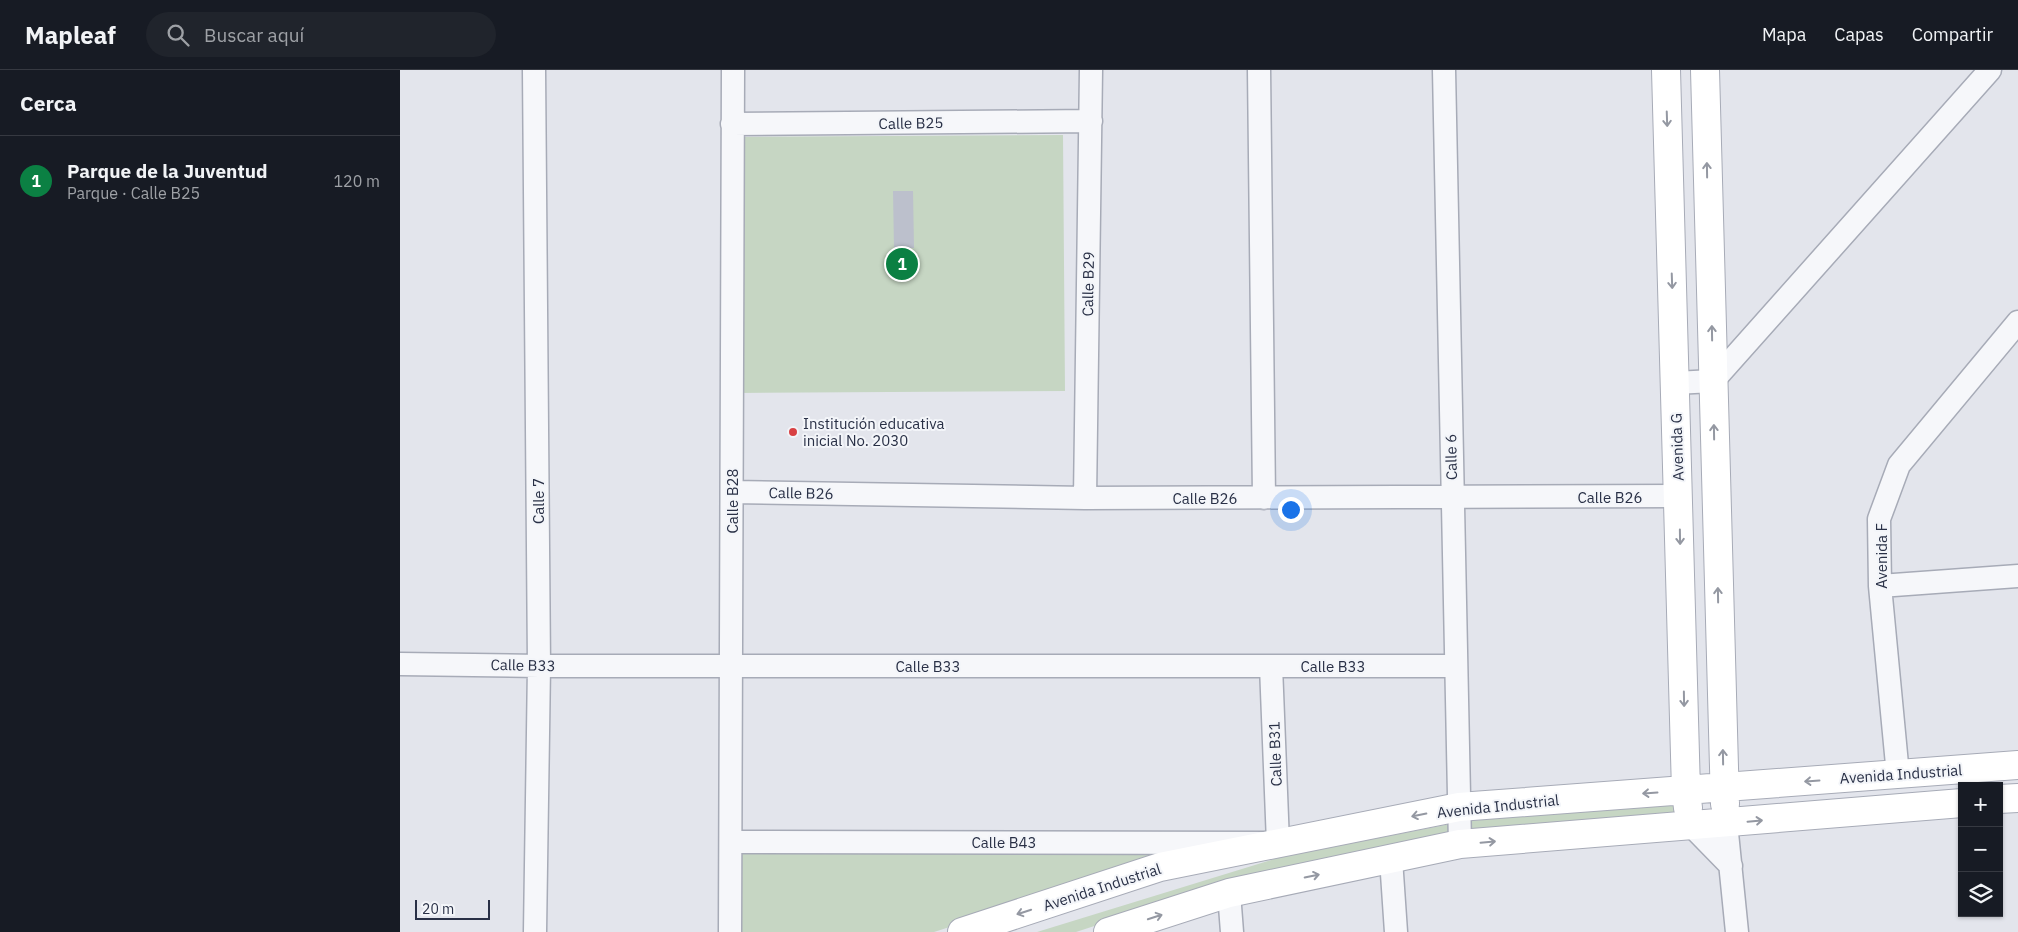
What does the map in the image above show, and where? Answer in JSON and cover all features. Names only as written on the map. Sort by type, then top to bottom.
[{"type":"main road","name":"Avenida G","points":[[1666,70],[1686,791],[1690,824]]},
{"type":"main road","points":[[1705,70],[1723,787],[1726,823]]},
{"type":"main road","name":"Avenida Industrial","points":[[962,932],[1160,867],[1459,807],[2018,765]]},
{"type":"main road","points":[[2003,800],[2018,798]]},
{"type":"main road","points":[[1108,932],[1229,893],[1460,844],[1958,803]]},
{"type":"street","name":"Calle 7","points":[[534,70],[539,666],[535,932]]},
{"type":"street","name":"Calle B28","points":[[730,932],[732,70]]},
{"type":"street","name":"Calle B29","points":[[1085,498],[1091,70]]},
{"type":"street","points":[[1259,70],[1264,498]]},
{"type":"street","name":"Calle 6","points":[[1444,70],[1460,844]]},
{"type":"street","points":[[1675,383],[1713,382],[1990,70]]},
{"type":"street","name":"Calle B25","points":[[732,124],[1091,121]]},
{"type":"street","name":"Avenida F","points":[[1898,775],[1880,586],[1879,519],[1899,465],[2018,322]]},
{"type":"street","name":"Calle B26","points":[[732,492],[1085,498],[1679,496]]},
{"type":"street","points":[[1880,586],[2018,576]]},
{"type":"street","name":"Calle B33","points":[[400,664],[539,666],[1455,666]]},
{"type":"street","name":"Calle B31","points":[[1271,666],[1278,843]]},
{"type":"street","points":[[1726,823],[1737,932]]},
{"type":"street","points":[[1690,824],[1731,866]]},
{"type":"street","name":"Calle B43","points":[[731,842],[1278,843]]},
{"type":"street","points":[[1392,859],[1396,932]]},
{"type":"street","points":[[1229,893],[1232,932]]},
{"type":"green space","points":[[1063,135],[1065,391],[738,393],[740,137]]},
{"type":"green space","points":[[1673,802],[1679,819],[1229,882],[1076,932],[1037,932],[1284,856],[1461,822]]},
{"type":"green space","points":[[740,850],[1186,851],[934,932],[740,932]]},
{"type":"building","points":[[893,191],[913,191],[914,248],[894,248]]},
{"type":"place","name":"Parque de la Juventud","points":[[902,264]]},
{"type":"place","name":"Institución educativa inicial No. 2030","points":[[793,432]]}]
